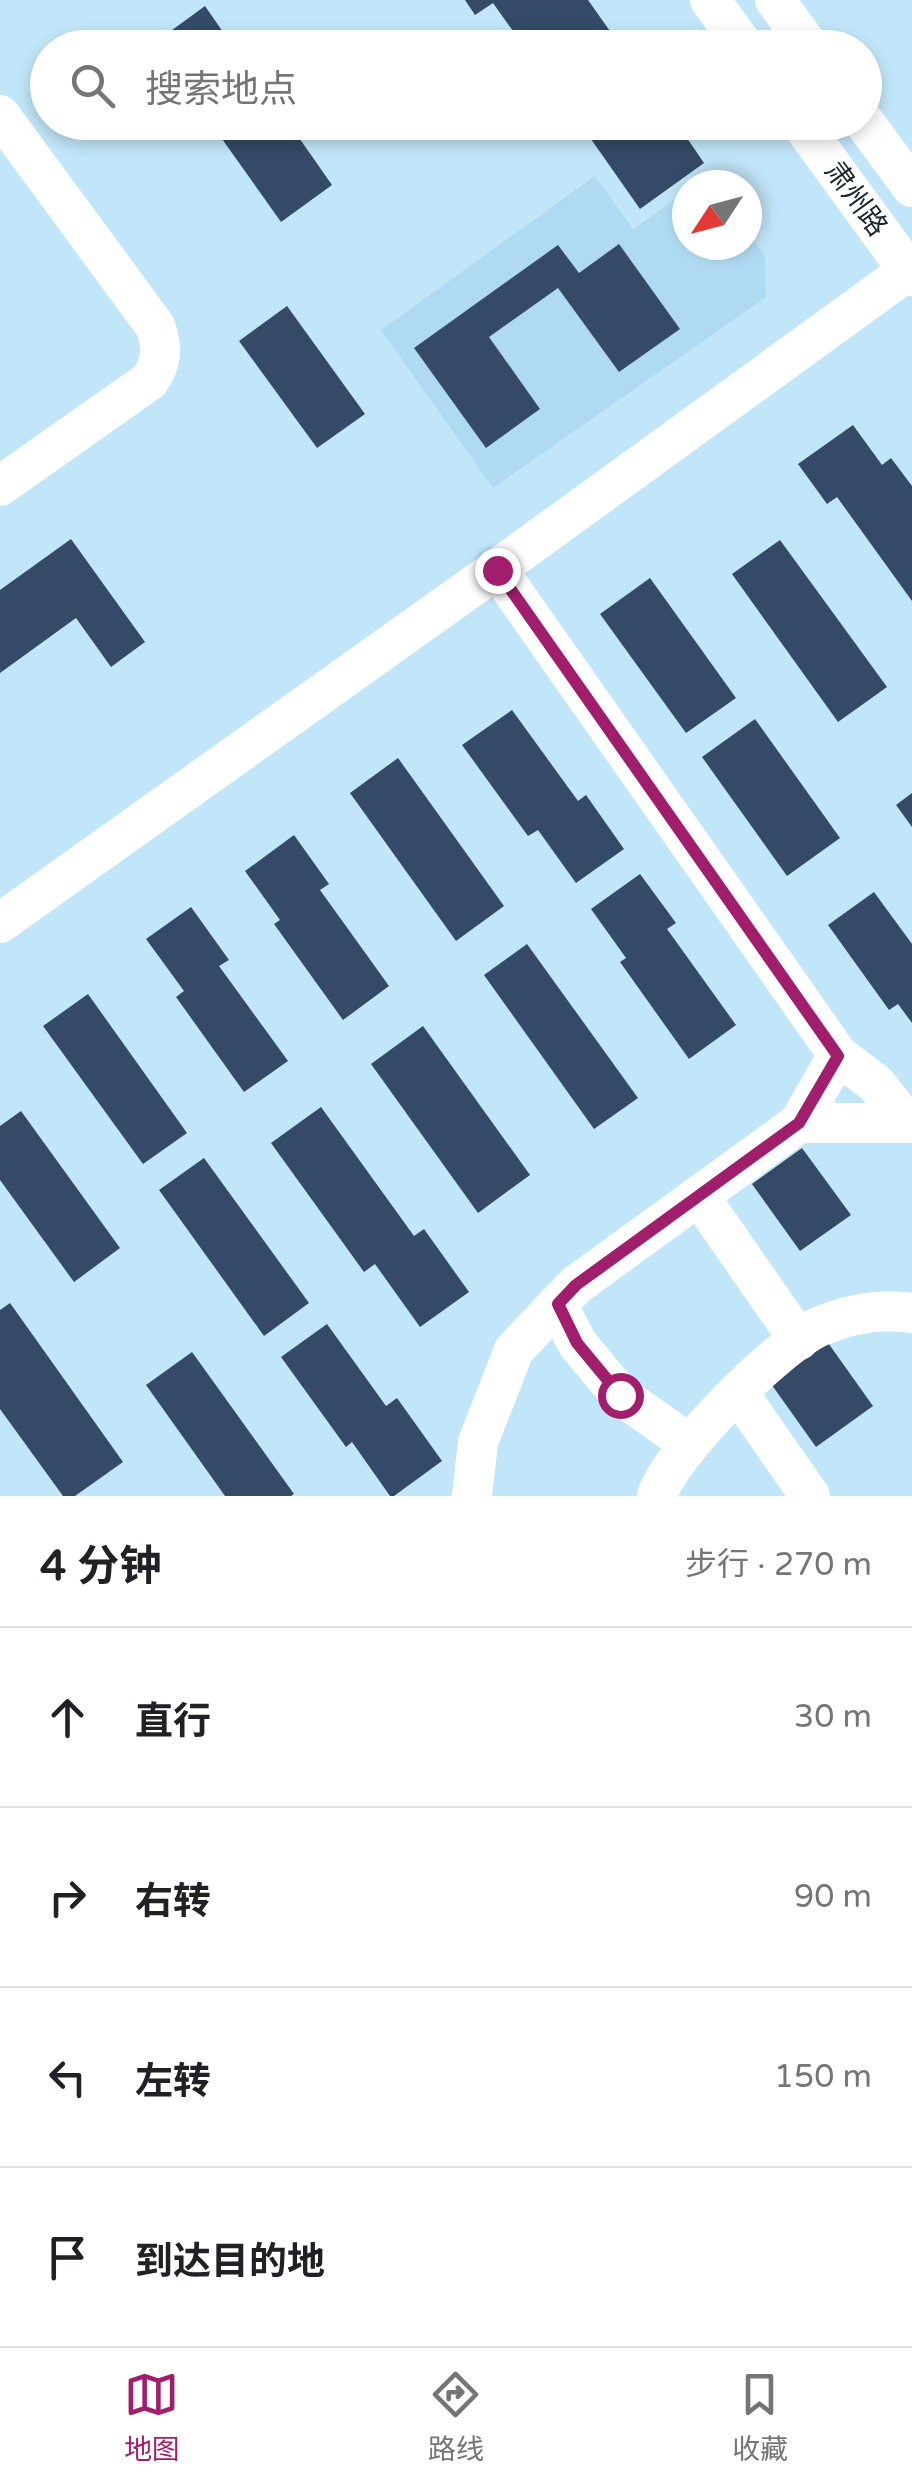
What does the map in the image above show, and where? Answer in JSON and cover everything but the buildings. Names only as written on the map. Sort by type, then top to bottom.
[{"type":"street","points":[[710,0],[732,30]]},
{"type":"street","points":[[775,0],[797,30]]},
{"type":"street","points":[[0,115],[155,326],[161,350],[148,382],[0,486]]},
{"type":"street","name":"肃州路","points":[[813,140],[911,272]]},
{"type":"street","name":"肃州路","points":[[877,140],[912,187]]},
{"type":"street","points":[[0,923],[911,272]]},
{"type":"street","points":[[497,570],[838,1056],[876,1084],[909,1123]]},
{"type":"street","points":[[472,1496],[478,1442],[514,1350],[576,1285],[799,1123],[838,1056]]},
{"type":"street","points":[[799,1123],[909,1123]]},
{"type":"street","points":[[699,1196],[799,1340]]},
{"type":"street","points":[[558,1304],[577,1343],[620,1395],[688,1443]]},
{"type":"street","points":[[656,1496],[660,1482],[688,1443],[780,1354],[817,1327],[861,1312],[912,1314]]},
{"type":"street","points":[[740,1394],[810,1496]]},
{"type":"shaded area","points":[[595,176],[633,229],[672,202],[672,260],[762,260],[762,252],[765,256],[766,297],[493,488],[381,330]]},
{"type":"route","points":[[497,570],[838,1056],[799,1123],[576,1285],[558,1304],[577,1343],[620,1395]]}]
